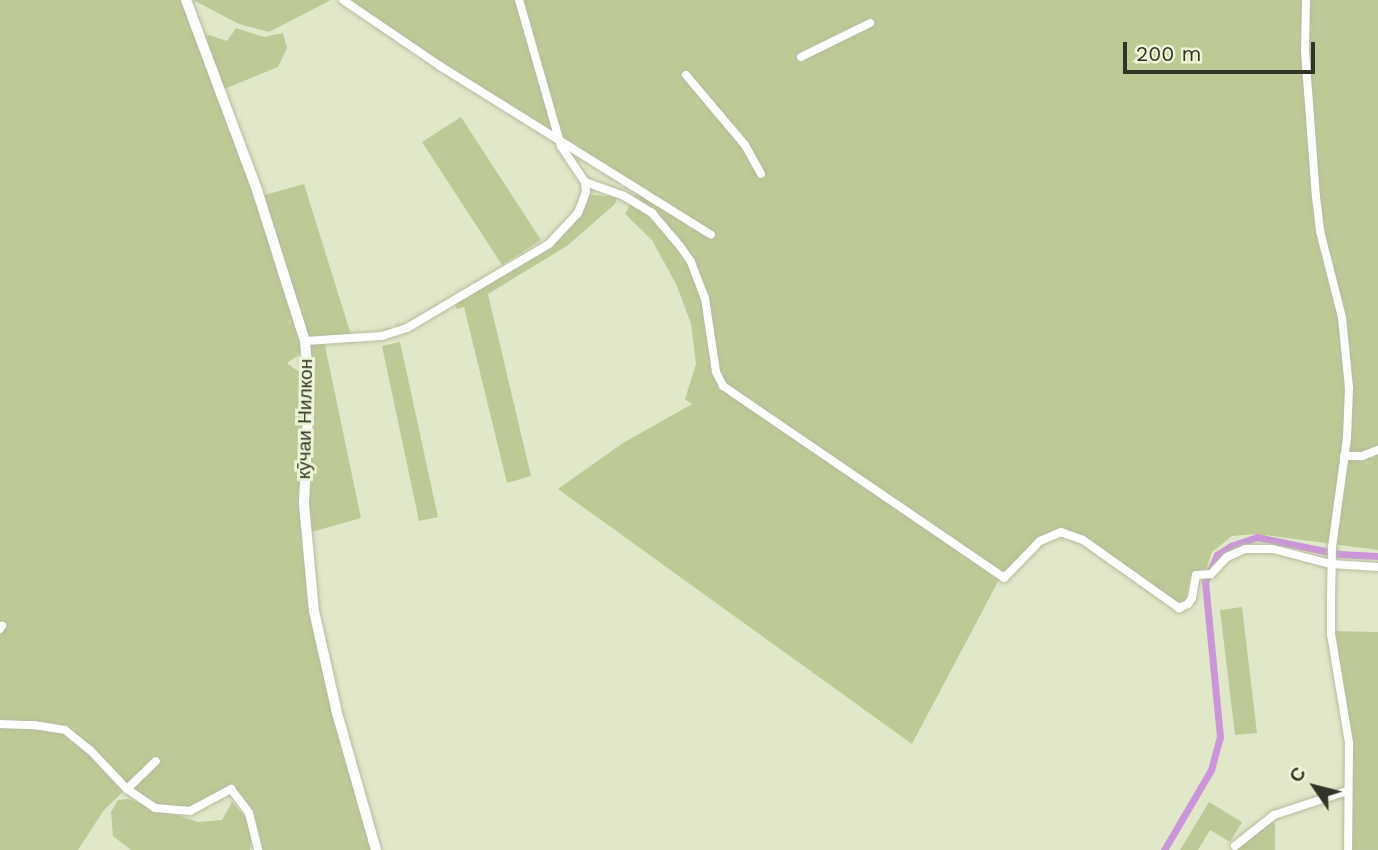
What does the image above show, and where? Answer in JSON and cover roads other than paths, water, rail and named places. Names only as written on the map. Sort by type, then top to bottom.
[{"type":"street","name":"кӯчаи Нилкон","points":[[186,0],[257,190],[305,341],[309,389],[304,504],[314,611],[337,713],[376,850]]},
{"type":"street","points":[[343,0],[440,66],[711,235]]},
{"type":"street","points":[[305,341],[387,335],[425,319],[556,238],[581,207],[586,182],[559,140],[519,0]]},
{"type":"street","points":[[1306,0],[1305,51],[1316,197],[1320,231],[1346,344],[1349,388],[1331,562],[1331,634],[1349,743],[1348,850]]},
{"type":"street","points":[[802,57],[870,23]]},
{"type":"street","points":[[686,75],[745,145],[761,174]]},
{"type":"street","points":[[586,182],[624,196],[652,213],[691,262],[705,298],[716,372],[723,386],[1004,579],[1040,541],[1062,532],[1083,540],[1179,608],[1190,602],[1194,579],[1234,553],[1255,547],[1331,562],[1378,567]]},
{"type":"street","points":[[1344,456],[1362,456],[1378,450]]},
{"type":"street","points":[[0,724],[34,725],[65,730],[90,750],[127,789],[147,804],[175,812],[196,810],[231,789],[249,813],[258,850]]},
{"type":"street","points":[[127,789],[156,761]]},
{"type":"street","points":[[1234,846],[1274,815],[1347,791]]},
{"type":"waterway","points":[[1164,850],[1211,770],[1220,737],[1205,582],[1217,555],[1231,546],[1257,537],[1339,554],[1378,556]]}]
